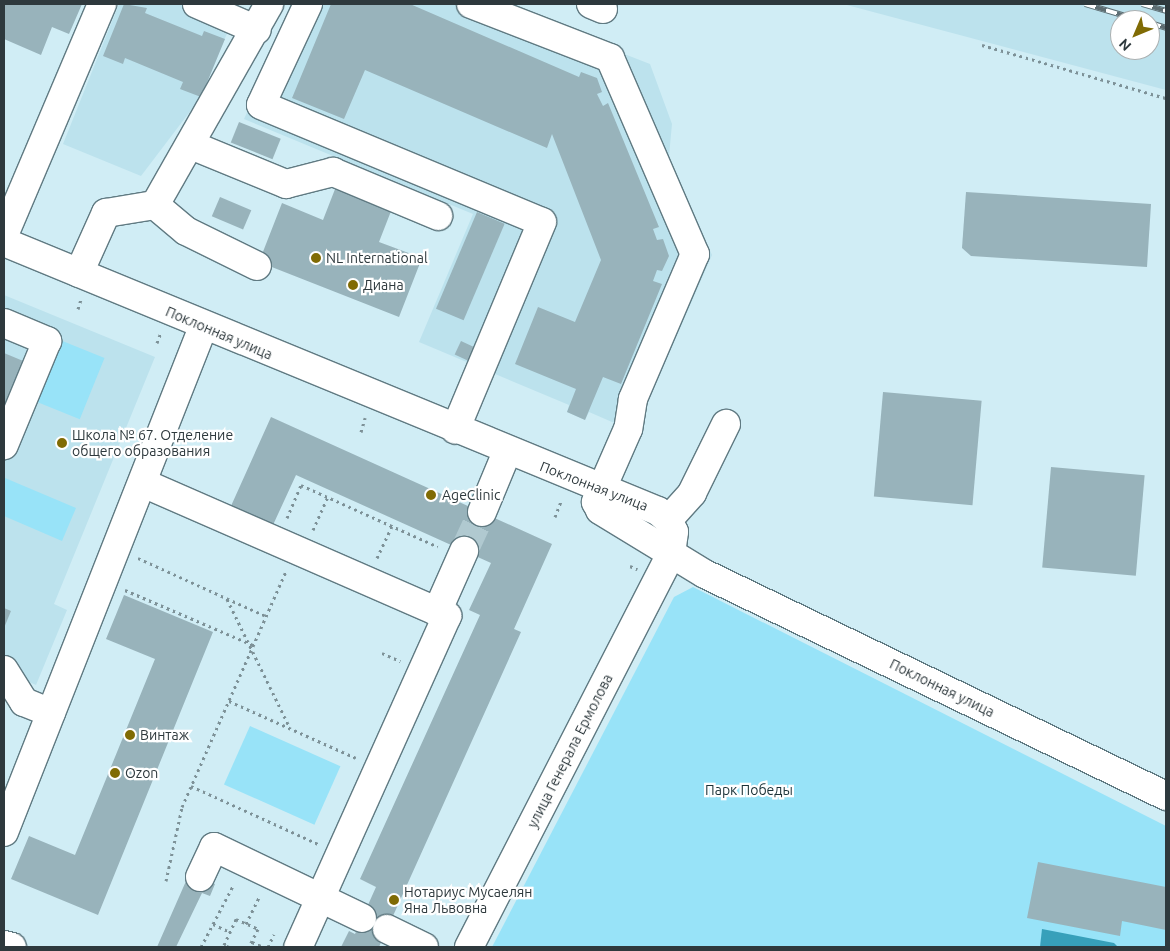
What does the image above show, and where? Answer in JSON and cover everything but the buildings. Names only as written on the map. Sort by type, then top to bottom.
[{"type":"street","points":[[4,235],[102,4]]},
{"type":"street","points":[[197,4],[257,30]]},
{"type":"street","points":[[156,205],[257,30],[269,4]]},
{"type":"street","points":[[308,4],[261,105],[542,222],[455,430]]},
{"type":"street","points":[[471,4],[610,58],[695,254],[633,399],[628,429],[600,491]]},
{"type":"street","points":[[191,145],[286,184],[333,172],[438,216]]},
{"type":"street","points":[[156,205],[186,231],[257,266]]},
{"type":"street","points":[[79,273],[106,213],[156,205]]},
{"type":"street","name":"Поклонная улица","points":[[4,242],[203,327],[600,491],[658,511],[668,520]]},
{"type":"street","points":[[4,323],[48,342],[4,445]]},
{"type":"street","points":[[4,832],[203,327]]},
{"type":"street","points":[[671,554],[674,532],[668,520],[692,493],[726,424]]},
{"type":"street","points":[[482,512],[507,452]]},
{"type":"street","points":[[143,483],[447,616],[322,899],[298,947]]},
{"type":"street","name":"Поклонная улица","points":[[600,491],[596,502],[606,517],[671,554],[1166,796]]},
{"type":"street","points":[[437,612],[463,554]]},
{"type":"street","name":"улица Генерала Ермолова","points":[[469,947],[671,554]]},
{"type":"street","points":[[4,670],[24,702],[51,713]]},
{"type":"street","points":[[200,877],[214,848],[362,918]]},
{"type":"street","points":[[387,930],[424,947]]},
{"type":"street","points":[[4,945],[12,947]]},
{"type":"path","points":[[982,45],[1166,98]]},
{"type":"path","points":[[361,432],[368,410]]},
{"type":"path","points":[[276,541],[301,485],[392,526],[463,554]]},
{"type":"path","points":[[555,517],[565,492]]},
{"type":"path","points":[[303,553],[328,497]]},
{"type":"path","points":[[367,582],[392,526]]},
{"type":"path","points":[[117,549],[266,616]]},
{"type":"path","points":[[166,881],[182,807],[283,579]]},
{"type":"path","points":[[104,581],[253,645]]},
{"type":"path","points":[[227,598],[253,645],[291,728]]},
{"type":"path","points":[[382,653],[401,661]]},
{"type":"path","points":[[229,701],[380,768]]},
{"type":"path","points":[[191,786],[342,854]]},
{"type":"path","points":[[201,947],[236,880],[244,884]]},
{"type":"path","points":[[261,892],[270,896]]},
{"type":"path","points":[[229,947],[224,945],[236,919],[258,929],[249,947]]},
{"type":"path","points":[[213,924],[230,932]]},
{"type":"path","points":[[252,942],[264,947]]},
{"type":"shaded area","points":[[119,4],[239,4],[201,97],[141,176],[63,144]]},
{"type":"shaded area","points":[[297,4],[496,4],[650,64],[672,124],[669,156],[712,255],[635,432],[589,412],[585,420],[567,412],[569,405],[419,342],[473,214],[244,119]]},
{"type":"shaded area","points":[[843,4],[1166,4],[1166,90]]},
{"type":"shaded area","name":"Школа № 67. Отделение общего образования","points":[[4,295],[155,357],[54,604],[67,610],[36,685],[20,678],[4,688]]},
{"type":"shaded area","points":[[1042,929],[1114,943],[1118,947],[1040,947]]},
{"type":"green space","points":[[60,340],[105,358],[80,419],[35,401]]},
{"type":"green space","points":[[5,478],[76,508],[62,541],[4,516]]},
{"type":"green space","name":"Парк Победы","points":[[693,587],[1166,826],[1166,947],[492,947],[674,597]]},
{"type":"green space","points":[[250,726],[340,766],[314,825],[224,784]]},
{"type":"tunnel","points":[[464,551],[482,512]]},
{"type":"railway","points":[[1085,4],[1110,11]]},
{"type":"railway","points":[[1142,4],[1166,11]]},
{"type":"railway","points":[[1160,26],[1166,28]]},
{"type":"place","name":"NL International","points":[[316,258]]},
{"type":"place","name":"Диана","points":[[353,285]]},
{"type":"place","name":"Школа № 67. Отделение общего образования","points":[[62,443]]},
{"type":"place","name":"AgeClinic","points":[[431,495]]},
{"type":"place","name":"Винтаж","points":[[130,735]]},
{"type":"place","name":"Ozon","points":[[115,773]]},
{"type":"place","name":"Нотариус Мусаелян Яна Львовна","points":[[394,900]]}]
